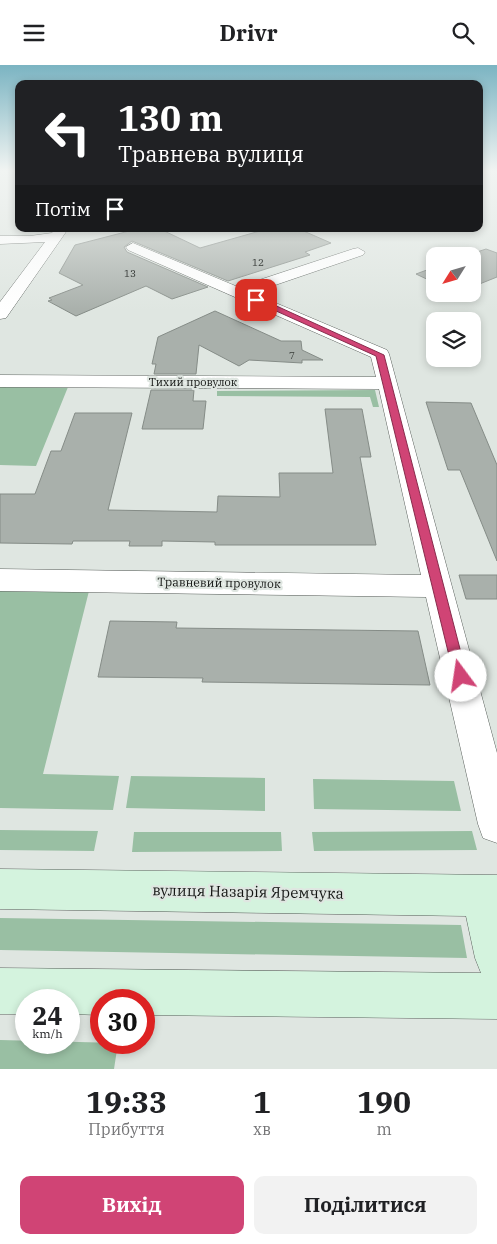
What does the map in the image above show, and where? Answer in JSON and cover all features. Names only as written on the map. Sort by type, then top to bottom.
[{"type":"street","points":[[0,240],[30,240],[59,232]]},
{"type":"street","points":[[1,311],[59,232]]},
{"type":"street","points":[[133,247],[380,355],[497,824]]},
{"type":"street","points":[[238,292],[358,252]]},
{"type":"street","name":"Тихий провулок","points":[[0,381],[387,383]]},
{"type":"street","name":"Травневий провулок","points":[[0,581],[438,586]]},
{"type":"street","name":"вулиця Назарія Яремчука","points":[[0,889],[489,896]]},
{"type":"street","points":[[489,896],[497,958]]},
{"type":"street","points":[[0,991],[497,997]]},
{"type":"green space","points":[[0,386],[68,387],[36,466],[0,465]]},
{"type":"green space","points":[[375,390],[379,407],[373,407],[370,397],[217,396],[217,391]]},
{"type":"green space","points":[[0,590],[89,591],[43,774],[119,776],[113,810],[0,808]]},
{"type":"green space","points":[[131,776],[265,778],[265,811],[126,808]]},
{"type":"green space","points":[[313,779],[454,781],[461,811],[314,809]]},
{"type":"green space","points":[[0,830],[98,831],[94,851],[0,850]]},
{"type":"green space","points":[[472,831],[477,850],[314,851],[312,832]]},
{"type":"green space","points":[[134,832],[281,832],[282,851],[132,852]]},
{"type":"green space","points":[[0,918],[461,925],[467,958],[0,950]]},
{"type":"green space","points":[[0,1040],[15,1040],[15,1054],[80,1054],[80,1042],[90,1042],[90,1054],[116,1054],[114,1069],[0,1069]]},
{"type":"building","points":[[125,232],[166,232],[200,248],[256,232],[306,232],[331,243],[305,252],[310,255],[228,281],[132,241],[124,247],[127,252],[208,287],[172,299],[146,286],[76,316],[48,301],[52,300],[49,298],[83,285],[59,273],[75,245]]},
{"type":"building","points":[[486,249],[497,253],[497,277],[481,283],[481,251]]},
{"type":"building","points":[[426,270],[426,279],[416,274]]},
{"type":"building","points":[[215,311],[281,341],[301,341],[302,350],[323,360],[302,360],[302,363],[249,360],[239,366],[199,345],[196,374],[154,374],[156,364],[152,364],[158,337]]},
{"type":"building","points":[[151,390],[194,390],[193,401],[206,401],[203,429],[142,429]]},
{"type":"building","points":[[426,402],[471,403],[497,465],[497,561],[460,470],[448,470]]},
{"type":"building","points":[[325,409],[362,409],[371,457],[360,457],[376,545],[215,545],[215,542],[162,541],[162,546],[129,546],[130,541],[73,541],[72,544],[0,543],[0,494],[35,494],[51,451],[61,451],[75,413],[132,413],[108,510],[217,512],[218,496],[280,497],[279,473],[333,473]]},
{"type":"building","points":[[459,575],[497,575],[497,599],[466,599]]},
{"type":"building","points":[[110,621],[177,622],[176,628],[418,631],[430,685],[202,682],[203,678],[98,677]]},
{"type":"route","points":[[256,300],[380,355],[461,676]]}]
